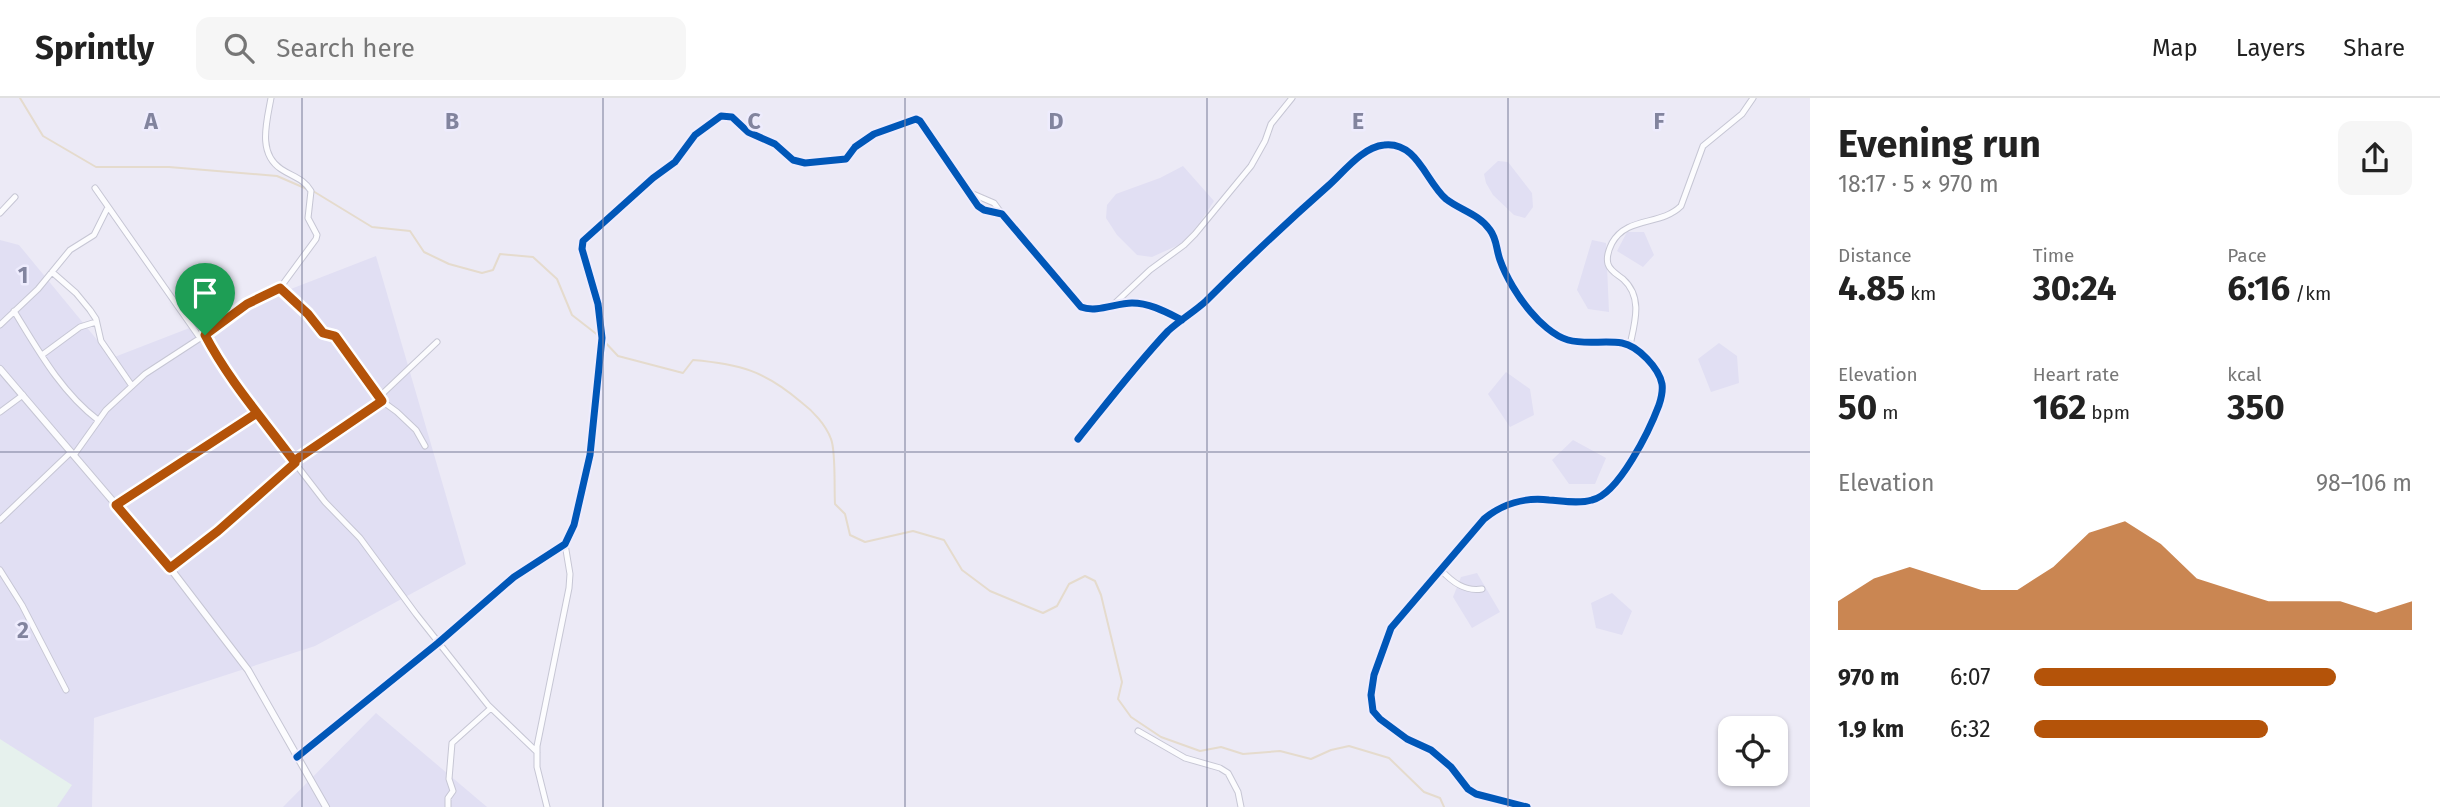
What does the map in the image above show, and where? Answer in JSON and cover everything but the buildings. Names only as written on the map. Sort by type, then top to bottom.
[{"type":"street","points":[[0,520],[72,454],[98,420],[132,386],[247,304],[280,288],[317,235],[308,218],[311,191],[305,182],[280,169],[267,155],[271,98]]},
{"type":"street","points":[[1112,305],[1195,234],[1251,166],[1271,124],[1292,98]]},
{"type":"street","points":[[1630,345],[1636,300],[1626,282],[1610,268],[1607,261],[1609,250],[1618,234],[1627,227],[1661,218],[1681,206],[1703,146],[1742,114],[1753,98]]},
{"type":"street","points":[[297,757],[438,643],[514,577],[565,544],[574,525],[590,455],[602,338],[598,304],[582,249],[583,241],[653,178],[675,162],[695,135],[721,116],[727,115],[756,137],[775,144],[793,160],[805,163],[840,161],[846,159],[873,134],[916,120],[924,124],[981,208],[1002,214]]},
{"type":"street","points":[[1078,439],[1169,331],[1205,302],[1281,226],[1363,154],[1385,144],[1400,147],[1420,163],[1446,198],[1479,218],[1490,230],[1497,243],[1499,258],[1530,311],[1566,340],[1621,342],[1630,345],[1645,357],[1657,372],[1662,385],[1662,393],[1643,441],[1608,491],[1591,501],[1545,499],[1497,508],[1484,519],[1391,628],[1374,675],[1371,695],[1373,711],[1393,729],[1431,750],[1476,794],[1527,807]]},
{"type":"street","points":[[95,188],[257,413],[325,502],[360,538],[438,643],[491,708],[537,752]]},
{"type":"street","points":[[970,193],[994,203],[1081,307],[1093,309],[1112,305],[1145,304],[1182,320]]},
{"type":"street","points":[[0,213],[15,197]]},
{"type":"street","points":[[0,325],[38,289],[70,250],[94,235],[108,207]]},
{"type":"street","points":[[51,272],[85,303],[96,322],[101,341],[132,386]]},
{"type":"street","points":[[280,288],[308,314],[323,333],[335,336],[380,399],[416,430],[425,446]]},
{"type":"street","points":[[14,311],[72,397],[98,420]]},
{"type":"street","points":[[42,355],[80,327],[96,322]]},
{"type":"street","points":[[170,568],[218,531],[295,462],[380,399],[437,342]]},
{"type":"street","points":[[0,369],[170,568],[248,670],[326,807]]},
{"type":"street","points":[[0,412],[23,395]]},
{"type":"street","points":[[116,505],[257,413]]},
{"type":"street","points":[[547,807],[537,767],[537,752],[569,588],[570,574],[565,544]]},
{"type":"street","points":[[0,570],[22,604],[66,690]]},
{"type":"street","points":[[1441,570],[1454,583],[1476,590],[1482,589]]},
{"type":"street","points":[[448,807],[448,799],[453,791],[449,779],[452,743],[491,708]]},
{"type":"street","points":[[1138,731],[1185,758],[1228,773],[1238,792],[1241,807]]},
{"type":"shaded area","points":[[1498,161],[1508,162],[1532,193],[1533,207],[1525,218],[1514,215],[1493,195],[1486,183],[1484,174]]},
{"type":"shaded area","points":[[1183,166],[1214,201],[1183,243],[1152,257],[1137,255],[1117,235],[1106,218],[1107,205],[1116,194],[1160,178]]},
{"type":"shaded area","points":[[1627,232],[1644,232],[1654,255],[1643,267],[1617,251]]},
{"type":"shaded area","points":[[0,240],[19,245],[112,358],[376,256],[466,564],[315,646],[94,718],[92,807],[0,807]]},
{"type":"shaded area","points":[[1592,240],[1606,243],[1609,312],[1588,309],[1577,290]]},
{"type":"shaded area","points":[[1719,343],[1737,356],[1739,383],[1711,392],[1698,359]]},
{"type":"shaded area","points":[[1506,372],[1530,389],[1534,415],[1510,427],[1488,394]]},
{"type":"shaded area","points":[[1573,440],[1606,458],[1595,484],[1569,484],[1552,460]]},
{"type":"shaded area","points":[[1477,573],[1500,612],[1472,628],[1453,597],[1461,577]]},
{"type":"shaded area","points":[[1612,593],[1632,611],[1622,635],[1596,628],[1591,603]]},
{"type":"shaded area","points":[[376,713],[487,807],[283,807]]},
{"type":"shaded area","points":[[0,739],[72,785],[57,807],[0,807]]},
{"type":"waterway","points":[[20,98],[43,136],[96,167],[169,167],[277,176],[307,189]]},
{"type":"waterway","points":[[313,191],[372,227],[410,231],[424,252],[449,264],[482,273],[493,270],[500,254],[533,257],[557,279],[572,315],[599,336]]},
{"type":"waterway","points":[[603,340],[618,356],[683,373],[693,360],[725,364],[763,376],[788,391],[814,414],[829,434],[834,452],[835,504],[845,514],[850,535],[865,542],[913,531],[944,540],[962,570],[990,591],[1043,613],[1057,606],[1069,584],[1085,576],[1095,581],[1101,595],[1122,682],[1118,699],[1131,717],[1161,737],[1200,751],[1221,747],[1243,754],[1280,751],[1311,759],[1349,746],[1389,758],[1424,792],[1440,798],[1444,807]]},
{"type":"cycle path","points":[[297,757],[438,643],[514,577],[565,544],[574,525],[590,455],[602,338],[598,304],[582,249],[583,241],[653,178],[675,162],[695,135],[721,116],[732,117],[748,132],[775,144],[793,160],[805,163],[846,159],[855,147],[874,134],[916,119],[978,206],[1002,214],[1081,307],[1093,309],[1139,303],[1158,308],[1182,320]]},
{"type":"cycle path","points":[[1078,439],[1168,331],[1206,301],[1353,161],[1368,150],[1384,145],[1405,149],[1446,199],[1475,216],[1490,230],[1509,280],[1542,324],[1568,340],[1628,345],[1641,353],[1652,365],[1662,384],[1660,403],[1649,429],[1613,486],[1592,500],[1523,501],[1506,506],[1484,519],[1391,628],[1374,675],[1371,695],[1373,711],[1380,719],[1407,739],[1431,750],[1476,794],[1527,807]]},
{"type":"route","points":[[205,335],[244,397],[266,422],[295,463],[218,531],[170,568],[116,505],[257,413],[266,422],[294,461],[382,401],[335,336],[323,333],[308,314],[280,288],[247,304],[205,335]]}]
